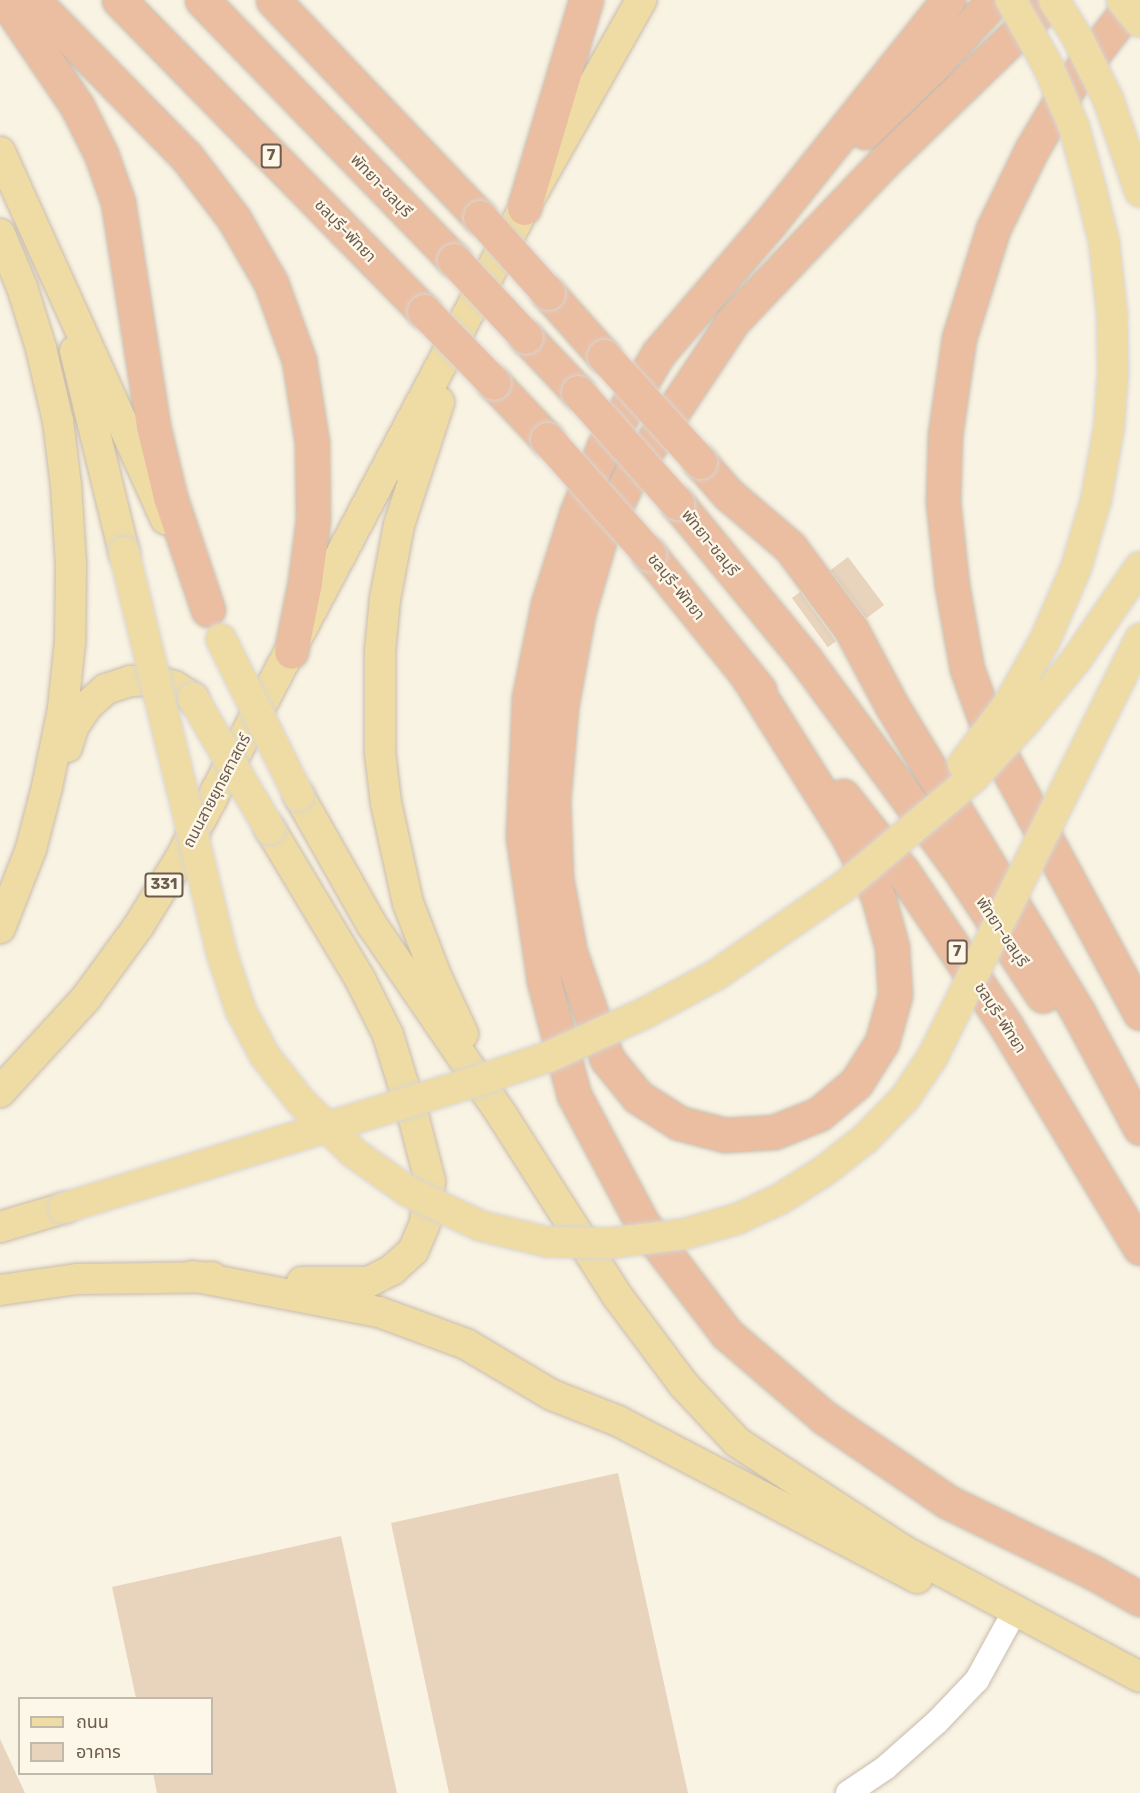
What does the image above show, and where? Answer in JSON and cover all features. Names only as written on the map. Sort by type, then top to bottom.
[{"type":"highway","points":[[5,0],[77,106],[101,154],[118,202],[153,426],[170,497],[214,624]]},
{"type":"highway","points":[[33,0],[186,156],[234,219],[271,283],[299,360],[312,442],[312,520],[305,582],[291,652]]},
{"type":"highway","name":"ชลบุรี-พัทยา","points":[[118,0],[494,383],[649,554],[903,872],[1006,1026],[1140,1248]]},
{"type":"highway","name":"พัทยา-ชลบุรี","points":[[202,0],[454,260],[578,392],[677,503],[805,659],[958,867],[1012,947],[1140,1150]]},
{"type":"highway","points":[[273,0],[480,217],[728,494],[790,547],[851,629],[888,699],[1079,1014],[1140,1128]]},
{"type":"highway","points":[[524,208],[586,0]]},
{"type":"highway","points":[[948,0],[769,225],[658,354],[604,446],[577,512],[548,604],[529,698],[523,837],[544,981],[574,1095],[642,1223],[727,1334],[825,1418],[948,1502],[1092,1572],[1140,1599]]},
{"type":"highway","points":[[769,225],[931,68],[994,0]]},
{"type":"highway","points":[[746,674],[848,836],[878,896],[892,947],[895,995],[882,1042],[856,1083],[819,1114],[774,1132],[725,1135],[678,1123],[638,1097],[608,1059],[570,953],[555,878],[553,801],[561,707],[578,613],[599,541],[631,474],[733,321],[882,164],[1052,0]]},
{"type":"highway","points":[[1135,0],[1073,80],[1032,149],[993,229],[959,338],[945,435],[943,502],[952,586],[967,669],[993,741],[1140,1013]]},
{"type":"main road","points":[[502,1115],[436,976],[408,903],[386,803],[380,753],[380,651],[385,599],[399,525],[468,315],[524,208],[641,0]]},
{"type":"main road","points":[[843,887],[961,767],[1008,705],[1045,640],[1076,568],[1096,500],[1109,427],[1113,372],[1112,313],[1104,242],[1074,127],[1048,66],[1011,0]]},
{"type":"main road","points":[[1052,0],[1077,37],[1108,99],[1140,192]]},
{"type":"main road","points":[[1122,0],[1140,22]]},
{"type":"main road","points":[[0,152],[214,624],[300,796],[372,925],[502,1115],[618,1297],[683,1384],[736,1442],[906,1552],[1140,1677]]},
{"type":"main road","points":[[31,220],[74,348],[222,954],[241,1011],[265,1056],[302,1103],[354,1152],[410,1192],[481,1226],[548,1242],[611,1243],[684,1234],[737,1219],[780,1199],[824,1172],[865,1139],[905,1098],[933,1056],[1140,639]]},
{"type":"main road","points":[[0,234],[22,287],[41,348],[58,422],[66,484],[71,565],[70,642],[63,709],[31,849]]},
{"type":"main road","name":"ถนนสายยุทธศาสตร์","points":[[0,1092],[86,998],[138,927],[192,838],[468,315]]},
{"type":"main road","points":[[0,1227],[460,1087],[548,1057],[647,1012],[716,975],[843,887],[973,778],[1026,722],[1076,660],[1140,567]]},
{"type":"main road","points":[[0,928],[74,727],[87,705],[106,689],[130,681],[153,680],[174,686],[193,698],[360,980],[388,1035],[430,1181],[425,1223],[413,1251],[392,1270],[368,1282],[337,1284],[192,1276],[77,1279],[0,1290]]},
{"type":"main road","points":[[192,1276],[379,1312],[466,1344],[552,1395],[618,1421],[898,1570],[1140,1677]]},
{"type":"street","points":[[848,1793],[902,1753],[937,1722],[976,1680],[1010,1620]]},
{"type":"building","points":[[848,557],[884,605],[867,618],[830,570]]},
{"type":"building","points":[[800,592],[836,641],[828,647],[792,598]]},
{"type":"building","points":[[618,1473],[688,1793],[449,1793],[391,1523]]},
{"type":"building","points":[[341,1536],[397,1793],[157,1793],[153,1775],[213,1775],[213,1697],[136,1697],[112,1587]]},
{"type":"building","points":[[0,1739],[25,1793],[0,1793]]}]
